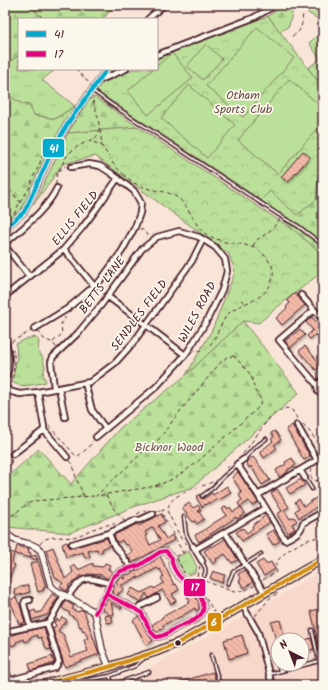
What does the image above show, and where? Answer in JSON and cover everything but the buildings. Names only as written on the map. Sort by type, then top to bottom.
[{"type":"main road","points":[[40,685],[109,667],[150,654],[180,642],[323,559]]},
{"type":"street","points":[[149,18],[164,5]]},
{"type":"street","points":[[158,55],[254,18],[276,5]]},
{"type":"street","points":[[5,228],[24,212],[58,140],[68,123],[107,70]]},
{"type":"street","points":[[99,81],[124,70]]},
{"type":"street","points":[[34,329],[67,309],[100,281],[122,251],[136,228],[140,213],[141,203],[134,191],[111,173],[100,166],[89,164],[70,166]]},
{"type":"street","name":"ELLIS FIELD","points":[[5,296],[64,249],[82,228],[118,178]]},
{"type":"street","points":[[29,276],[5,245],[39,214],[55,193],[57,188]]},
{"type":"street","name":"BETTS LANE","points":[[65,417],[56,388],[51,362],[53,357],[78,333],[142,249],[156,237],[179,231],[202,239]]},
{"type":"street","name":"SENDLES FIELD","points":[[5,388],[20,394],[90,382],[115,363],[133,343],[192,261],[202,239]]},
{"type":"street","name":"WILES ROAD","points":[[96,438],[156,387],[185,355],[206,322],[222,290],[227,271],[224,259],[215,248],[202,239]]},
{"type":"street","points":[[64,249],[94,286]]},
{"type":"street","points":[[301,295],[323,320]]},
{"type":"street","name":"WILES ROAD","points":[[107,296],[185,355]]},
{"type":"street","points":[[314,310],[278,340],[316,385],[318,391],[323,397]]},
{"type":"street","points":[[5,379],[7,376],[9,361],[7,341]]},
{"type":"street","points":[[316,385],[323,379]]},
{"type":"street","points":[[85,383],[92,410],[106,429]]},
{"type":"street","points":[[38,392],[44,430],[67,457]]},
{"type":"street","points":[[258,495],[317,460],[297,425]]},
{"type":"street","points":[[13,454],[44,430]]},
{"type":"street","points":[[244,459],[237,464],[258,495],[285,540],[297,533],[302,528],[303,523],[323,512]]},
{"type":"street","points":[[300,470],[306,478]]},
{"type":"street","points":[[200,561],[194,548],[266,508]]},
{"type":"street","points":[[72,544],[109,533],[136,520],[140,520],[153,514]]},
{"type":"street","points":[[225,532],[265,593]]},
{"type":"street","points":[[109,533],[114,546],[131,568]]},
{"type":"street","points":[[6,534],[13,540],[38,548],[41,551],[51,586],[55,590],[95,613]]},
{"type":"street","points":[[106,594],[141,612],[152,634],[156,637],[163,636],[192,621],[204,610],[203,604],[196,590],[191,583],[184,580],[175,571],[171,561],[172,558],[166,551],[160,552],[140,565],[121,571],[113,577],[111,584],[95,613],[102,649],[109,667]]},
{"type":"street","points":[[5,632],[47,623],[66,596],[82,580],[95,579],[111,584]]},
{"type":"street","points":[[138,610],[139,607],[157,598]]},
{"type":"street","points":[[30,600],[24,604],[30,627]]},
{"type":"street","points":[[243,606],[258,632],[272,685]]},
{"type":"street","points":[[5,666],[8,677],[11,680],[14,680],[55,668],[58,665],[59,662],[47,623]]},
{"type":"lane","points":[[92,90],[282,217],[298,226],[323,245]]},
{"type":"lane","points":[[244,459],[255,447],[266,439]]},
{"type":"lane","points":[[202,496],[213,488],[237,464]]},
{"type":"lane","points":[[306,478],[312,490]]},
{"type":"lane","points":[[184,517],[186,534],[194,548]]},
{"type":"lane","points":[[228,584],[233,572],[262,554]]},
{"type":"lane","points":[[200,561],[206,569],[204,576]]},
{"type":"lane","points":[[312,630],[319,661]]},
{"type":"lane","points":[[58,680],[87,680],[110,676],[135,666],[150,654]]},
{"type":"lane","points":[[211,656],[220,685]]},
{"type":"lane","points":[[310,663],[323,661]]},
{"type":"lane","points":[[110,676],[112,685],[149,672]]},
{"type":"lane","points":[[269,674],[276,672]]},
{"type":"path","points":[[29,5],[43,18]]},
{"type":"path","points":[[292,36],[298,34],[301,27],[303,5]]},
{"type":"path","points":[[77,70],[92,90],[102,146]]},
{"type":"path","points":[[88,141],[94,139],[100,130]]},
{"type":"path","points":[[10,218],[15,213],[30,187],[44,150],[53,138]]},
{"type":"path","points":[[58,172],[70,166],[65,158]]},
{"type":"path","points":[[123,174],[141,187],[164,191],[178,198],[186,207],[200,229],[208,236],[224,242],[253,246],[266,256],[271,264],[274,272],[270,287],[266,293],[259,298],[238,306],[228,315],[221,324],[218,334],[205,350],[198,352],[190,348]]},
{"type":"path","points":[[5,184],[20,202],[28,204]]},
{"type":"path","points":[[253,246],[256,241],[260,237],[267,234],[282,217]]},
{"type":"path","points":[[136,228],[142,229],[152,241]]},
{"type":"path","points":[[94,286],[107,296]]},
{"type":"path","points":[[241,300],[246,303]]},
{"type":"path","points":[[53,343],[62,334],[61,324],[65,319],[65,314],[63,311]]},
{"type":"path","points":[[7,341],[34,329],[39,331],[44,339],[53,343],[58,351]]},
{"type":"path","points":[[233,356],[236,358],[251,375],[255,391],[262,401],[259,407],[195,464],[175,478],[161,484],[96,496],[160,438],[220,363],[227,357],[233,356]]},
{"type":"path","points":[[44,424],[47,424],[75,455],[78,456],[96,438]]},
{"type":"path","points":[[5,467],[10,463],[13,454]]},
{"type":"path","points":[[67,457],[73,464],[76,478],[84,497]]},
{"type":"path","points":[[317,460],[317,463],[310,472],[310,476],[313,480],[323,482]]},
{"type":"path","points":[[5,520],[30,502],[106,495],[114,509],[125,521]]},
{"type":"path","points":[[160,511],[168,509]]},
{"type":"path","points":[[200,561],[198,576],[200,580],[234,592],[245,590],[276,572],[276,562],[288,551],[304,541],[323,534]]},
{"type":"path","points":[[172,558],[183,553],[189,548],[194,548]]},
{"type":"path","points":[[252,621],[270,598],[282,590]]},
{"type":"shaded area","points":[[323,569],[323,685],[93,685],[143,672],[275,599]]},
{"type":"green space","points":[[5,5],[115,5],[104,18],[18,18],[18,56],[5,65]]},
{"type":"green space","points":[[285,5],[294,5],[289,26],[280,32],[268,16]]},
{"type":"green space","points":[[307,5],[323,5],[323,22],[308,13]]},
{"type":"green space","name":"Otham Sports Club","points":[[268,16],[323,88],[323,172],[318,177],[316,200],[297,215],[270,191],[261,200],[96,91],[101,84],[131,70],[158,70],[158,58]]},
{"type":"green space","points":[[257,27],[294,58],[243,117],[206,86]]},
{"type":"green space","points":[[323,30],[323,88],[308,68],[320,59],[309,43]]},
{"type":"green space","points":[[206,44],[222,59],[203,80],[187,66]]},
{"type":"green space","points":[[172,53],[193,78],[148,115],[128,91],[152,70],[158,70],[158,65]]},
{"type":"green space","points":[[18,56],[18,70],[55,70],[42,80],[75,106],[55,119],[34,115],[29,105],[22,104],[8,95],[9,78],[5,73],[5,65]]},
{"type":"green space","points":[[5,73],[9,78],[8,95],[22,104],[29,105],[34,115],[55,119],[75,106],[65,122],[23,209],[5,225]]},
{"type":"green space","points":[[289,79],[323,108],[323,122],[278,174],[238,140]]},
{"type":"green space","points":[[189,85],[235,125],[207,158],[161,118]]},
{"type":"green space","points":[[95,97],[138,127],[68,133],[87,100]]},
{"type":"green space","points":[[138,127],[295,231],[323,255],[323,271],[259,323],[243,321],[186,375],[212,330],[235,272],[229,254],[95,156],[63,164],[34,204],[68,133]]},
{"type":"green space","points":[[323,172],[323,255],[261,200],[270,190],[316,200],[318,177]]},
{"type":"green space","name":"Bicknor Wood","points":[[243,321],[299,393],[193,487],[136,506],[69,533],[7,527],[5,514],[5,479],[39,449],[71,484],[120,428],[186,375]]},
{"type":"green space","points":[[35,337],[39,341],[38,351],[42,356],[45,367],[43,374],[46,382],[24,386],[16,384],[12,382],[17,357],[16,344],[26,339]]},
{"type":"green space","points":[[189,551],[197,567],[195,573],[188,575],[182,570],[176,558]]},
{"type":"transit line","name":"41","points":[[5,228],[24,212],[52,151],[68,123],[106,70]]},
{"type":"transit line","name":"17","points":[[95,613],[106,594],[113,577],[121,571],[140,565],[160,552],[166,551],[172,558],[173,567],[178,575],[182,579],[191,583],[200,596],[203,609],[202,613],[191,622],[175,628],[165,635],[156,637],[151,632],[141,612],[106,594]]},
{"type":"transit line","name":"6","points":[[41,685],[109,667],[180,642],[323,559]]}]
